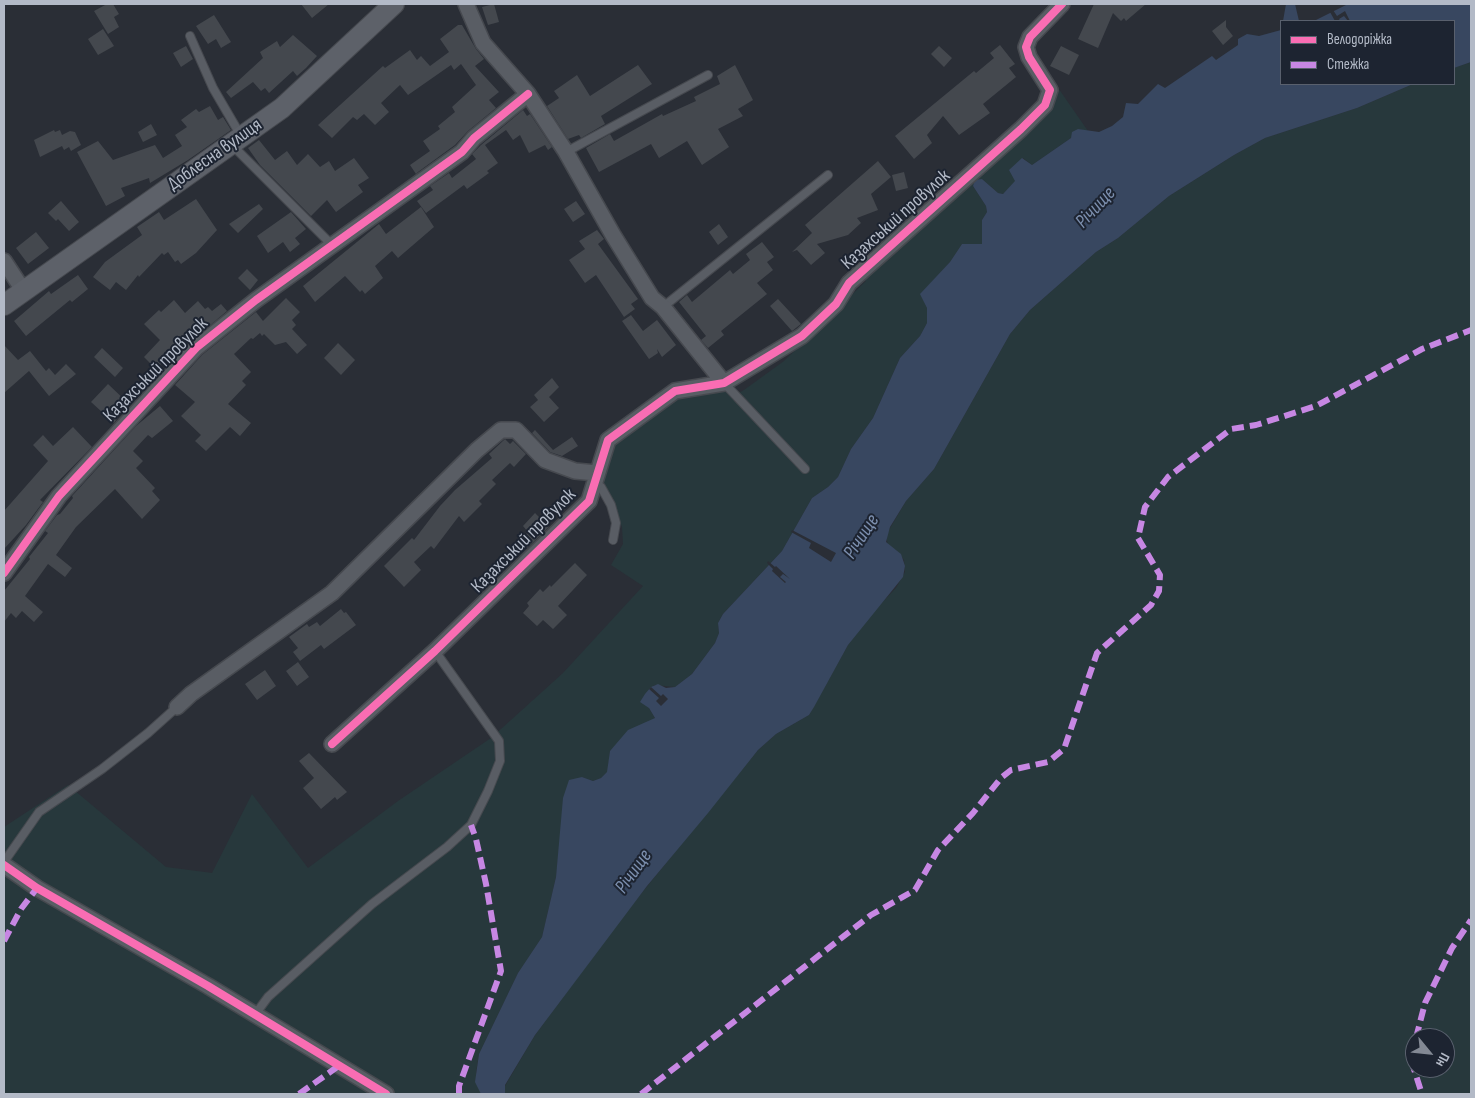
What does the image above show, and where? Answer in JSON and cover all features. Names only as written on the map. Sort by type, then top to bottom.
[{"type":"street","name":"Доблесна вулиця","points":[[4,305],[237,142],[282,108],[394,4]]},
{"type":"street","points":[[466,4],[482,43],[528,94],[566,152],[613,235],[652,298],[663,307],[724,383]]},
{"type":"street","name":"Казахський провулок","points":[[332,744],[435,652],[589,501],[608,440],[675,391],[724,383],[802,336],[836,304],[849,283],[994,154],[1045,105],[1050,90],[1028,58],[1026,47],[1030,37],[1062,4]]},
{"type":"street","name":"Казахський провулок","points":[[4,573],[59,496],[196,348],[256,300],[462,152],[474,138],[528,94]]},
{"type":"street","points":[[4,261],[24,290]]},
{"type":"street","points":[[177,707],[191,694],[332,593],[477,450],[501,430],[516,430],[545,460],[596,478]]},
{"type":"street","points":[[4,863],[37,888],[208,986],[254,1016],[340,1065],[386,1094]]},
{"type":"lane","points":[[190,36],[237,142],[332,246]]},
{"type":"lane","points":[[566,152],[708,75]]},
{"type":"lane","points":[[663,307],[828,175]]},
{"type":"lane","points":[[724,383],[805,469]]},
{"type":"lane","points":[[596,478],[611,505],[616,523],[613,540]]},
{"type":"lane","points":[[254,1016],[268,997],[372,904],[453,842],[470,825],[488,791],[500,760],[499,741],[435,652]]},
{"type":"lane","points":[[4,863],[39,812],[102,769],[148,733],[177,707]]},
{"type":"shaded area","points":[[1471,62],[1471,1094],[505,1094],[505,1086],[535,1035],[623,916],[758,750],[776,734],[809,715],[848,645],[871,614],[896,588],[905,572],[904,560],[896,550],[888,546],[886,535],[906,501],[934,469],[1010,334],[1030,310],[1096,252],[1118,238],[1169,196],[1265,138],[1357,108],[1411,85],[1455,85],[1455,68]]},
{"type":"shaded area","points":[[1054,82],[1088,131],[1078,129],[1071,138],[1032,165],[1023,158],[1016,181],[1003,194],[998,193],[982,179],[973,186],[986,206],[987,212],[982,220],[982,244],[962,244],[950,262],[921,294],[927,308],[927,323],[920,336],[900,358],[873,418],[851,449],[838,477],[812,498],[782,551],[723,614],[718,623],[719,633],[715,643],[692,674],[675,687],[654,685],[649,708],[655,718],[610,751],[608,772],[601,778],[593,781],[582,777],[561,835],[556,877],[542,937],[518,973],[479,1054],[476,1072],[481,1094],[4,1094],[4,827],[68,785],[166,867],[212,873],[252,794],[308,868],[398,801],[491,738],[563,673],[643,586],[611,565],[623,544],[622,527],[601,476],[612,444],[675,397],[723,387],[731,397],[744,390],[784,361],[866,281],[853,270],[1040,103]]},
{"type":"water","points":[[1286,4],[1295,4],[1299,20],[1283,20]]},
{"type":"water","points":[[1348,4],[1471,4],[1471,62],[1455,68],[1455,20],[1316,20]]},
{"type":"water","name":"Річище","points":[[1280,30],[1280,85],[1411,85],[1357,108],[1265,138],[1234,155],[1169,196],[1118,238],[1096,252],[1030,310],[1010,334],[934,469],[906,501],[890,527],[886,542],[901,554],[905,566],[903,577],[848,645],[809,715],[776,734],[758,750],[647,886],[535,1035],[505,1085],[505,1094],[481,1094],[475,1082],[479,1054],[518,973],[542,937],[556,877],[563,798],[569,780],[582,777],[593,781],[601,778],[607,772],[610,751],[628,730],[655,718],[649,708],[640,702],[645,694],[651,687],[658,684],[666,688],[675,687],[692,674],[715,643],[719,633],[718,623],[723,614],[782,551],[812,498],[838,477],[851,449],[873,418],[900,358],[920,336],[927,323],[927,308],[920,294],[950,262],[962,244],[982,244],[982,220],[987,212],[986,206],[973,186],[975,180],[982,179],[998,193],[1003,194],[1015,181],[1009,170],[1022,158],[1032,165],[1071,138],[1072,132],[1078,129],[1099,132],[1112,126],[1123,117],[1126,103],[1138,104],[1158,84],[1165,88],[1212,56],[1216,60],[1238,45],[1238,39],[1247,34],[1259,36]]},
{"type":"pier","points":[[1333,10],[1337,16],[1345,11],[1350,20],[1344,16],[1340,20],[1334,20],[1330,12]]},
{"type":"pier","points":[[792,530],[836,553],[831,562],[809,548],[811,543],[791,532]]},
{"type":"pier","points":[[768,561],[790,579],[783,574],[780,577],[785,583],[772,571],[773,569],[767,563]]},
{"type":"pier","points":[[651,687],[661,696],[663,694],[668,699],[661,706],[656,701],[659,698],[649,689]]},
{"type":"building","points":[[107,4],[113,4],[119,14],[114,17],[119,27],[108,34],[94,11]]},
{"type":"building","points":[[301,4],[329,4],[312,18]]},
{"type":"building","points":[[494,4],[499,22],[488,25],[482,7]]},
{"type":"building","points":[[1094,4],[1146,4],[1126,21],[1124,18],[1121,21],[1113,13],[1098,48],[1078,39]]},
{"type":"building","points":[[214,15],[231,42],[221,48],[216,39],[208,44],[196,26]]},
{"type":"building","points":[[1226,20],[1226,27],[1233,36],[1223,45],[1212,31]]},
{"type":"building","points":[[458,25],[462,25],[484,59],[475,66],[499,92],[489,100],[496,108],[468,131],[455,145],[416,174],[410,165],[430,151],[423,141],[440,129],[438,126],[455,112],[452,107],[476,85],[461,64],[454,70],[451,65],[408,95],[400,85],[381,103],[389,112],[375,125],[364,114],[357,120],[353,117],[332,138],[318,125],[383,66],[385,68],[410,50],[417,60],[421,56],[430,66],[449,52],[440,39]]},
{"type":"building","points":[[103,29],[114,46],[98,55],[88,39]]},
{"type":"building","points":[[293,35],[317,56],[306,68],[297,76],[293,71],[269,93],[265,88],[261,91],[253,82],[231,98],[226,92],[263,58],[260,52],[277,41],[280,47]]},
{"type":"building","points":[[1000,45],[1015,64],[1009,68],[1016,77],[983,104],[990,113],[959,135],[943,116],[927,135],[932,143],[914,159],[895,136],[974,71],[976,73],[994,58],[990,53]]},
{"type":"building","points":[[186,46],[193,59],[181,67],[173,53]]},
{"type":"building","points":[[939,46],[952,58],[944,67],[931,54]]},
{"type":"building","points":[[1061,46],[1079,55],[1069,75],[1050,66]]},
{"type":"building","points":[[638,65],[652,84],[601,116],[605,124],[581,138],[579,135],[568,139],[547,106],[559,98],[554,91],[577,75],[590,96]]},
{"type":"building","points":[[735,65],[753,100],[738,109],[743,116],[718,129],[729,147],[702,165],[687,141],[659,158],[651,144],[599,172],[586,148],[610,134],[614,141],[662,114],[663,116],[696,101],[694,97],[720,84],[717,76]]},
{"type":"building","points":[[210,106],[218,120],[223,117],[231,130],[188,160],[150,183],[149,178],[121,188],[125,196],[106,206],[77,152],[98,141],[113,160],[155,145],[163,158],[182,146],[175,135],[187,127],[181,120],[196,109],[199,112]]},
{"type":"building","points":[[523,110],[527,116],[530,114],[552,147],[548,150],[545,145],[529,153],[520,135],[513,140],[506,130],[485,145],[498,163],[487,171],[489,173],[467,189],[464,185],[426,213],[417,201],[433,190],[430,186],[449,173],[452,178],[476,159],[472,154]]},
{"type":"building","points":[[151,124],[157,135],[143,142],[138,132]]},
{"type":"building","points":[[54,130],[55,132],[60,130],[62,135],[70,131],[75,132],[81,145],[71,151],[69,147],[64,150],[62,146],[40,157],[34,140]]},
{"type":"building","points":[[259,140],[275,160],[287,151],[297,165],[308,154],[320,167],[329,161],[335,171],[354,158],[369,178],[358,185],[363,192],[336,212],[327,200],[311,216],[260,165],[248,148]]},
{"type":"building","points":[[878,161],[891,177],[871,194],[878,210],[857,218],[861,223],[848,235],[817,244],[825,253],[811,265],[797,250],[792,252],[812,233],[805,225]]},
{"type":"building","points":[[904,172],[908,188],[896,191],[892,175]]},
{"type":"building","points":[[196,199],[217,230],[196,253],[181,264],[178,260],[175,262],[168,252],[164,255],[162,253],[139,277],[138,275],[126,290],[116,282],[110,290],[93,277],[105,262],[142,235],[137,227],[159,212],[164,220]]},
{"type":"building","points":[[61,201],[79,222],[69,231],[58,219],[56,221],[48,213]]},
{"type":"building","points":[[576,201],[585,214],[573,222],[564,209]]},
{"type":"building","points":[[259,204],[263,209],[238,233],[229,224]]},
{"type":"building","points":[[421,207],[434,227],[398,258],[392,251],[375,266],[383,278],[365,294],[362,290],[360,292],[345,276],[315,302],[303,286],[379,224],[386,234]]},
{"type":"building","points":[[291,212],[306,229],[295,238],[300,244],[290,252],[283,242],[268,253],[257,236]]},
{"type":"building","points":[[719,224],[728,237],[718,245],[709,232]]},
{"type":"building","points":[[597,230],[604,239],[598,244],[638,299],[631,304],[635,309],[624,317],[596,275],[585,283],[569,260],[585,249],[579,241]]},
{"type":"building","points":[[36,232],[49,248],[28,264],[16,248]]},
{"type":"building","points":[[762,242],[774,257],[767,262],[773,270],[757,283],[767,294],[721,331],[724,335],[708,348],[701,340],[706,336],[679,302],[687,295],[692,302],[730,270],[733,274],[750,260],[746,254]]},
{"type":"building","points":[[247,269],[258,280],[250,290],[238,278]]},
{"type":"building","points":[[78,275],[88,289],[72,302],[70,300],[26,336],[14,321],[49,291],[51,294]]},
{"type":"building","points":[[286,298],[300,312],[292,320],[296,325],[292,329],[307,345],[297,354],[286,342],[275,345],[264,334],[262,336],[260,333],[253,339],[251,338],[234,354],[251,372],[242,381],[246,385],[228,404],[251,423],[240,436],[230,427],[206,451],[195,441],[201,435],[181,416],[195,402],[175,385],[202,355],[256,312],[263,321]]},
{"type":"building","points":[[778,299],[801,324],[792,331],[770,306]]},
{"type":"building","points":[[174,300],[185,313],[198,301],[205,309],[208,307],[212,311],[221,304],[227,311],[182,349],[179,346],[156,369],[144,357],[160,340],[144,324],[159,310],[161,312]]},
{"type":"building","points":[[631,315],[643,331],[657,320],[676,345],[662,357],[657,349],[658,353],[649,359],[622,321]]},
{"type":"building","points":[[338,343],[355,360],[341,375],[324,358]]},
{"type":"building","points":[[4,345],[18,360],[30,351],[46,371],[49,368],[55,375],[66,364],[76,374],[49,396],[29,371],[4,393]]},
{"type":"building","points":[[102,348],[123,368],[115,377],[94,357]]},
{"type":"building","points":[[552,378],[559,387],[549,397],[559,408],[544,422],[530,407],[538,400],[534,395]]},
{"type":"building","points":[[108,384],[128,403],[114,423],[91,402]]},
{"type":"building","points":[[160,406],[173,421],[152,438],[148,435],[133,451],[143,461],[136,468],[155,488],[152,491],[160,500],[142,519],[115,489],[76,527],[56,555],[72,568],[65,577],[48,564],[25,596],[43,612],[34,622],[22,611],[16,618],[11,613],[4,622],[4,591],[48,533],[45,531],[73,498],[72,496],[136,426]]},
{"type":"building","points":[[73,427],[92,447],[40,500],[43,502],[26,525],[4,549],[4,511],[48,461],[33,445],[43,435],[53,446]]},
{"type":"building","points":[[535,430],[553,450],[572,437],[578,446],[562,456],[550,452],[532,433]]},
{"type":"building","points":[[505,439],[510,444],[513,441],[526,454],[514,467],[510,463],[492,480],[496,484],[479,501],[482,504],[464,522],[459,516],[434,549],[431,546],[414,562],[421,570],[404,587],[384,566],[412,538],[414,540],[440,506],[455,490],[492,458],[489,454]]},
{"type":"building","points":[[535,513],[549,527],[527,548],[519,541],[528,532],[523,526]]},
{"type":"building","points":[[575,563],[587,575],[558,606],[567,615],[553,629],[543,620],[537,626],[523,613],[529,606],[527,603],[540,589],[543,592],[550,585],[551,587]]},
{"type":"building","points":[[341,609],[344,613],[346,612],[356,625],[324,649],[321,645],[300,661],[293,652],[298,648],[289,637],[307,624],[309,627],[317,622],[320,626]]},
{"type":"building","points":[[298,662],[309,677],[297,686],[286,671]]},
{"type":"building","points":[[265,670],[276,686],[257,700],[245,684]]},
{"type":"building","points":[[309,753],[347,792],[337,800],[335,797],[321,809],[303,788],[314,778],[299,761]]},
{"type":"marked path","points":[[641,1094],[871,915],[915,890],[938,850],[973,813],[1001,778],[1011,770],[1048,762],[1064,749],[1097,653],[1151,605],[1159,591],[1160,575],[1138,538],[1145,507],[1168,477],[1231,429],[1256,425],[1316,406],[1422,349],[1471,330]]},
{"type":"marked path","points":[[459,1094],[459,1086],[501,971],[486,884],[471,825]]},
{"type":"marked path","points":[[4,941],[21,909],[37,888]]},
{"type":"marked path","points":[[1419,1028],[1425,1003],[1452,948],[1471,920]]},
{"type":"marked path","points":[[299,1094],[340,1065]]},
{"type":"marked path","points":[[1417,1078],[1422,1094]]},
{"type":"cycle path","points":[[332,744],[435,651],[589,501],[608,440],[675,391],[724,383],[802,336],[836,304],[849,283],[1021,129],[1045,105],[1050,90],[1029,57],[1026,47],[1030,37],[1062,4]]},
{"type":"cycle path","points":[[4,573],[59,496],[196,348],[256,300],[462,152],[474,138],[528,94]]},
{"type":"cycle path","points":[[4,865],[37,888],[208,986],[386,1094]]}]
